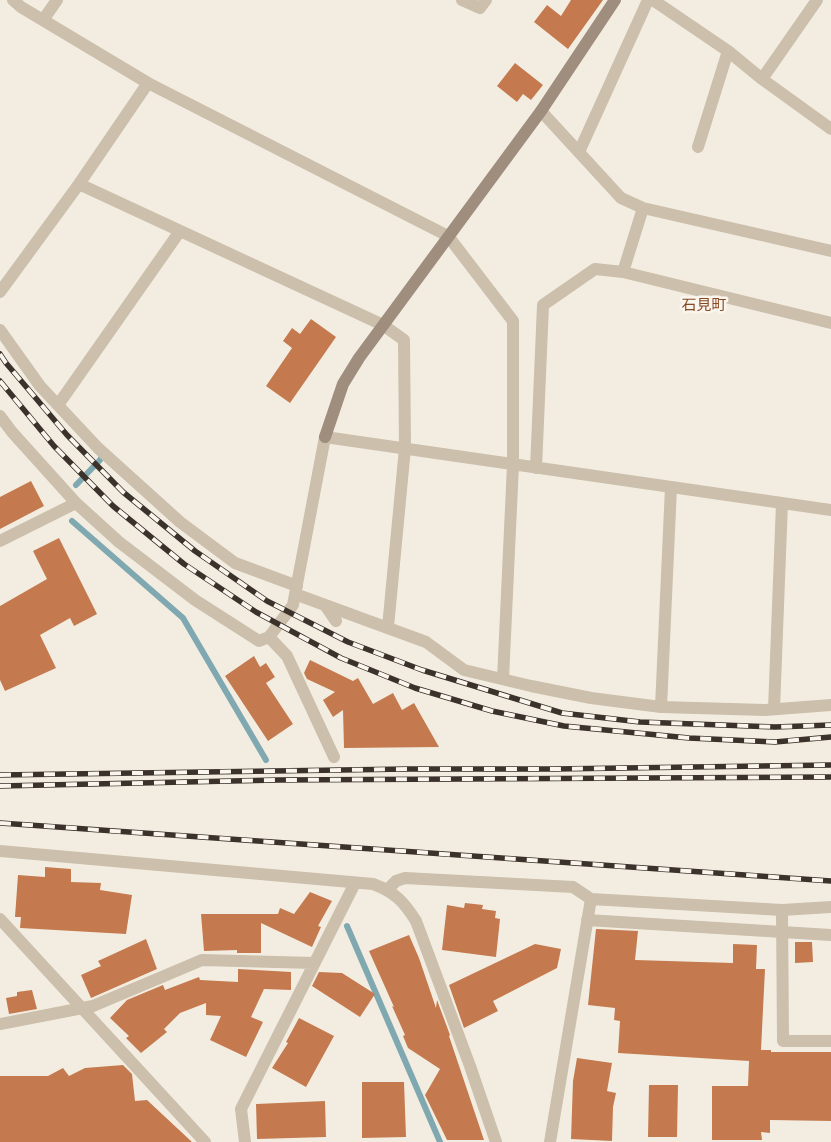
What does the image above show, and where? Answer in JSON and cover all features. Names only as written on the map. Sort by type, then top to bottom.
[{"type":"street","points":[[14,0],[21,7],[148,83],[448,236],[513,321],[513,464],[503,679]]},
{"type":"street","points":[[43,20],[57,0]]},
{"type":"street","points":[[462,0],[480,8],[486,0]]},
{"type":"street","points":[[0,416],[12,432],[76,502],[119,542],[195,600],[259,641],[269,637],[293,605],[325,437],[343,384],[382,325],[541,111],[615,0]]},
{"type":"street","points":[[579,152],[648,0]]},
{"type":"street","points":[[653,0],[728,51],[762,79],[831,129]]},
{"type":"street","points":[[762,79],[817,0]]},
{"type":"street","points":[[698,147],[728,51]]},
{"type":"street","points":[[0,292],[79,184],[148,83]]},
{"type":"street","points":[[541,111],[621,198],[644,208],[831,250]]},
{"type":"street","points":[[79,184],[382,325],[404,340],[405,448],[388,627]]},
{"type":"street","points":[[623,272],[644,208]]},
{"type":"street","points":[[58,406],[180,231]]},
{"type":"street","points":[[536,468],[543,305],[595,269],[623,272],[831,322]]},
{"type":"street","points":[[0,330],[40,386],[103,452],[180,522],[235,563],[325,605],[426,642],[464,670],[591,698],[661,707],[774,709],[831,705]]},
{"type":"street","points":[[325,437],[831,510]]},
{"type":"street","points":[[661,707],[671,487]]},
{"type":"street","points":[[0,540],[76,502]]},
{"type":"street","points":[[774,709],[782,503]]},
{"type":"street","points":[[325,605],[336,621]]},
{"type":"street","points":[[269,637],[287,656],[334,757]]},
{"type":"street","points":[[0,851],[373,884],[388,889],[405,904],[416,921],[496,1142]]},
{"type":"street","points":[[388,889],[396,881],[405,878],[573,887],[591,900],[782,910],[831,907]]},
{"type":"street","points":[[245,1142],[241,1108],[355,883]]},
{"type":"street","points":[[550,1142],[591,900]]},
{"type":"street","points":[[782,910],[783,1041],[831,1041]]},
{"type":"street","points":[[0,919],[205,1142]]},
{"type":"street","points":[[587,920],[831,935]]},
{"type":"street","points":[[0,1024],[94,1006],[202,960],[314,963]]},
{"type":"building","points":[[571,0],[603,0],[568,49],[534,22],[547,5],[561,16]]},
{"type":"building","points":[[515,63],[543,85],[531,100],[523,94],[517,102],[497,86]]},
{"type":"building","points":[[311,319],[336,337],[290,403],[266,386],[292,348],[283,341],[292,328],[300,334]]},
{"type":"building","points":[[31,481],[44,506],[0,529],[0,497]]},
{"type":"building","points":[[59,538],[97,614],[74,626],[70,618],[40,635],[56,668],[5,691],[0,680],[0,606],[47,579],[33,551]]},
{"type":"building","points":[[254,656],[260,667],[266,663],[275,677],[266,683],[293,724],[268,741],[225,676]]},
{"type":"building","points":[[310,660],[353,681],[358,678],[373,704],[393,693],[402,710],[414,703],[439,747],[344,748],[343,710],[333,717],[323,700],[335,692],[307,679],[304,673]]},
{"type":"building","points":[[45,867],[71,869],[71,882],[101,883],[100,890],[132,895],[126,934],[20,928],[21,917],[15,917],[18,875],[45,877]]},
{"type":"building","points":[[310,892],[332,901],[318,926],[321,927],[312,947],[261,923],[261,953],[237,953],[237,950],[204,951],[201,914],[278,914],[280,908],[294,914]]},
{"type":"building","points":[[465,903],[483,905],[482,909],[496,911],[495,918],[500,919],[496,957],[442,950],[447,905],[464,908]]},
{"type":"building","points":[[596,929],[638,931],[635,960],[733,963],[733,944],[757,945],[756,969],[765,969],[761,1050],[771,1050],[771,1052],[831,1052],[831,1121],[770,1120],[770,1133],[761,1132],[762,1140],[712,1140],[712,1086],[748,1086],[749,1061],[618,1053],[620,1021],[614,1020],[615,1008],[588,1005]]},
{"type":"building","points":[[409,935],[436,1008],[437,1000],[450,1035],[484,1140],[447,1140],[425,1095],[440,1069],[408,1048],[403,1036],[405,1035],[392,1006],[394,1007],[369,951]]},
{"type":"building","points":[[146,939],[157,969],[91,998],[81,975],[101,966],[98,961]]},
{"type":"building","points":[[795,942],[812,942],[813,962],[795,963]]},
{"type":"building","points":[[535,944],[561,949],[557,968],[493,1001],[498,1011],[464,1028],[449,985]]},
{"type":"building","points":[[238,969],[291,972],[291,990],[264,989],[251,1017],[263,1022],[246,1057],[210,1040],[221,1016],[206,1015],[206,1003],[180,1013],[164,1029],[167,1032],[141,1053],[126,1038],[129,1036],[110,1018],[127,1000],[163,985],[165,990],[199,977],[200,980],[238,982]]},
{"type":"building","points":[[319,972],[342,973],[375,994],[360,1017],[312,986]]},
{"type":"building","points":[[32,990],[37,1009],[9,1014],[6,998],[17,996],[17,992]]},
{"type":"building","points":[[299,1018],[334,1036],[306,1087],[272,1068],[288,1043],[286,1042]]},
{"type":"building","points":[[577,1058],[612,1063],[607,1091],[616,1093],[613,1107],[612,1141],[571,1139],[573,1081]]},
{"type":"building","points":[[123,1065],[132,1074],[135,1101],[147,1100],[192,1142],[0,1142],[0,1076],[48,1076],[63,1068],[69,1076],[85,1068]]},
{"type":"building","points":[[362,1082],[404,1082],[406,1137],[362,1138]]},
{"type":"building","points":[[649,1085],[678,1085],[677,1137],[648,1137]]},
{"type":"building","points":[[325,1101],[326,1137],[257,1139],[256,1104]]},
{"type":"waterway","points":[[76,485],[100,460],[104,452]]},
{"type":"waterway","points":[[72,521],[183,618],[266,760]]},
{"type":"waterway","points":[[347,926],[440,1142]]},
{"type":"railway","points":[[0,354],[67,435],[123,492],[195,551],[267,601],[348,642],[422,670],[562,713],[640,722],[775,727],[831,725]]},
{"type":"railway","points":[[0,381],[54,446],[113,506],[184,564],[256,612],[341,658],[415,688],[492,711],[564,726],[689,738],[775,742],[831,737]]},
{"type":"railway","points":[[0,775],[831,765]]},
{"type":"railway","points":[[0,786],[278,780],[831,777]]},
{"type":"railway","points":[[0,823],[831,881]]},
{"type":"district","name":"石見町","points":[[704,305]]}]
